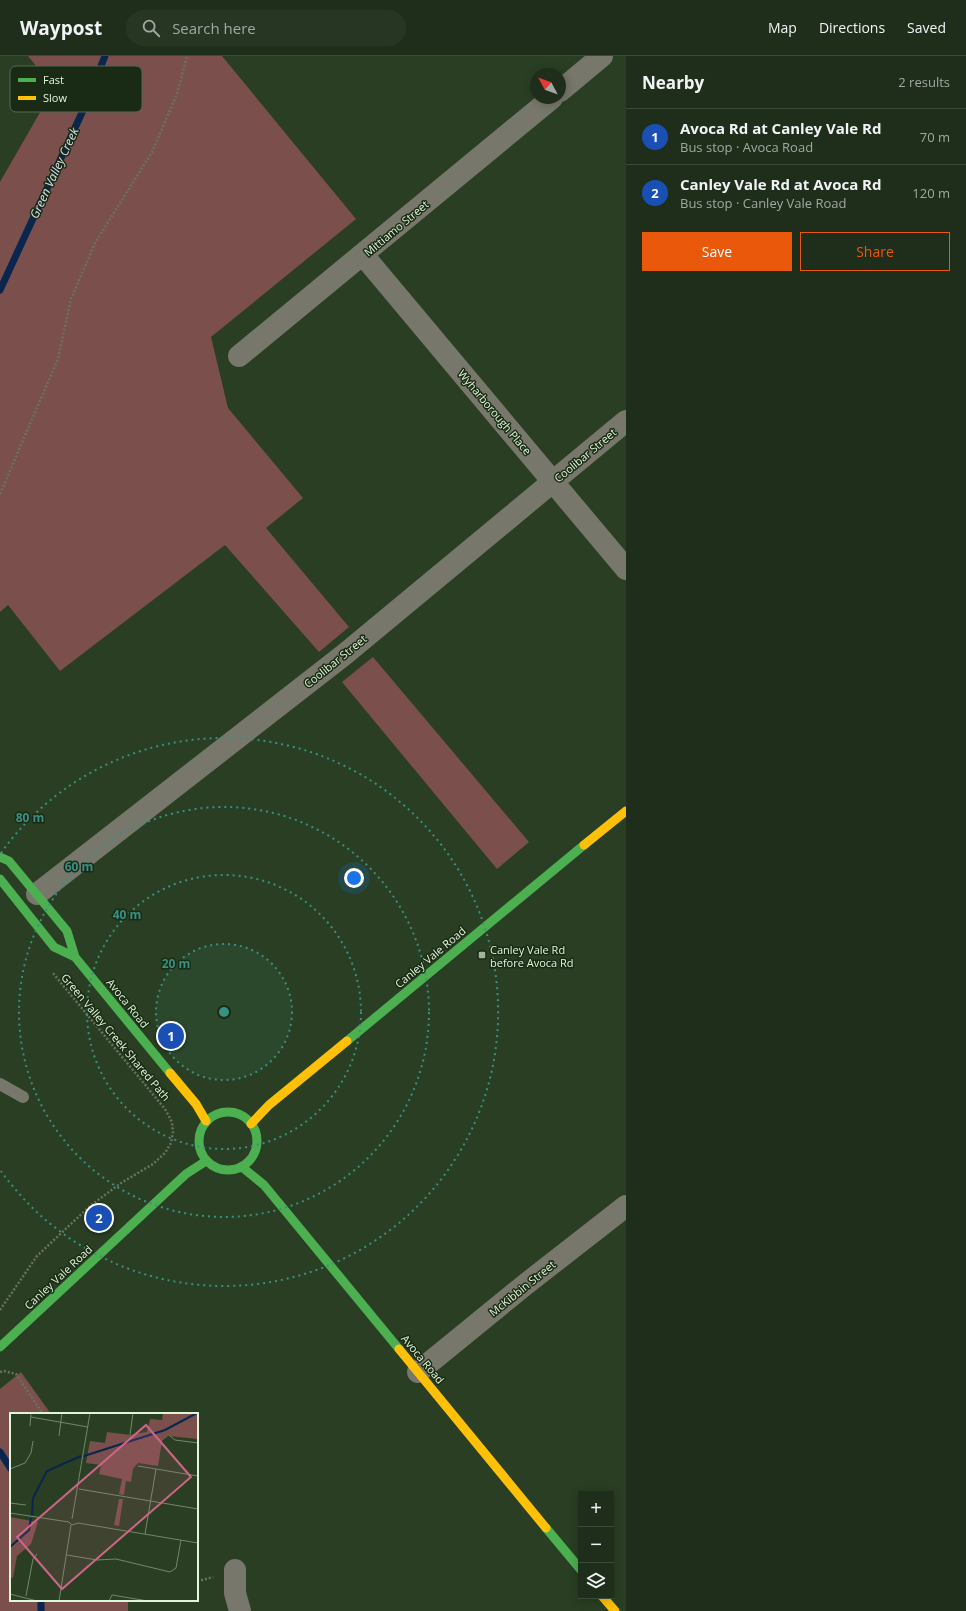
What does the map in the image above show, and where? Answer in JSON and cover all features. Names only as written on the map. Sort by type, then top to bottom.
[{"type":"main road","name":"Canley Vale Road","points":[[252,1124],[276,1100],[626,811]]},
{"type":"main road","name":"Avoca Road","points":[[0,857],[9,861],[68,931],[75,957],[196,1104],[206,1121]]},
{"type":"main road","name":"Avoca Road","points":[[0,879],[54,947],[75,957]]},
{"type":"main road","points":[[225,1112],[239,1114],[248,1119],[256,1133],[257,1141],[255,1152],[250,1160],[242,1167],[232,1170],[220,1170],[206,1161],[200,1153],[199,1141],[199,1135],[206,1121],[214,1115],[225,1112]]},
{"type":"main road","name":"Canley Vale Road","points":[[0,1347],[186,1174],[206,1161]]},
{"type":"main road","name":"Avoca Road","points":[[242,1167],[264,1185],[578,1566]]},
{"type":"main road","points":[[605,1599],[615,1611]]},
{"type":"street","points":[[566,86],[602,56]]},
{"type":"street","name":"Mittiamo Street","points":[[239,356],[545,104]]},
{"type":"street","name":"Wyharborough Place","points":[[363,255],[626,569]]},
{"type":"street","name":"Coolibar Street","points":[[38,894],[344,654],[626,421]]},
{"type":"street","name":"McKibbin Street","points":[[418,1372],[526,1284],[626,1206]]},
{"type":"street","points":[[235,1570],[235,1593],[240,1611]]},
{"type":"lane","points":[[0,1084],[23,1097]]},
{"type":"path","points":[[0,494],[58,359],[71,299],[95,243],[152,152],[177,94],[187,56]]},
{"type":"path","name":"Green Valley Creek Shared Path","points":[[0,1310],[38,1256],[90,1206],[121,1183],[153,1164],[167,1150],[171,1143],[173,1132],[172,1122],[165,1108],[49,969]]},
{"type":"path","points":[[0,1372],[4,1371],[16,1374],[42,1413]]},
{"type":"shaded area","points":[[28,56],[222,56],[356,219],[211,337],[228,408],[303,498],[266,528],[349,627],[319,652],[225,545],[60,671],[8,605],[0,612],[0,182],[40,112],[142,112],[142,66],[36,66]]},
{"type":"shaded area","points":[[373,657],[529,842],[497,869],[342,682]]},
{"type":"shaded area","points":[[21,1372],[50,1413],[10,1413],[10,1601],[128,1601],[128,1611],[0,1611],[0,1389]]},
{"type":"waterway","name":"Green Valley Creek","points":[[101,66],[105,56]]},
{"type":"waterway","name":"Green Valley Creek","points":[[0,290],[82,112]]},
{"type":"waterway","name":"Green Valley Creek","points":[[0,1452],[10,1467]]},
{"type":"waterway","name":"Green Valley Creek","points":[[41,1601],[41,1611]]},
{"type":"traffic: fast","points":[[347,1041],[584,845]]},
{"type":"traffic: fast","points":[[0,857],[9,861],[67,931],[75,957],[170,1073]]},
{"type":"traffic: fast","points":[[0,879],[54,947],[75,957]]},
{"type":"traffic: fast","points":[[222,1112],[234,1112],[249,1120],[257,1135],[257,1141],[257,1147],[249,1162],[234,1170],[222,1170],[207,1162],[199,1147],[199,1135],[207,1120],[222,1112]]},
{"type":"traffic: fast","points":[[0,1347],[186,1174],[206,1161]]},
{"type":"traffic: fast","points":[[242,1167],[264,1185],[399,1349]]},
{"type":"traffic: fast","points":[[546,1528],[578,1566]]},
{"type":"traffic: slow","points":[[584,845],[626,811]]},
{"type":"traffic: slow","points":[[251,1124],[269,1105],[347,1041]]},
{"type":"traffic: slow","points":[[170,1073],[196,1104],[206,1121]]},
{"type":"traffic: slow","points":[[399,1349],[546,1528]]},
{"type":"traffic: slow","points":[[605,1599],[615,1611]]},
{"type":"place","name":"Canley Vale Rd before Avoca Rd","points":[[482,955]]},
{"type":"place","name":"Avoca Rd at Canley Vale Rd","points":[[171,1036]]},
{"type":"place","name":"Canley Vale Rd at Avoca Rd","points":[[99,1218]]}]
